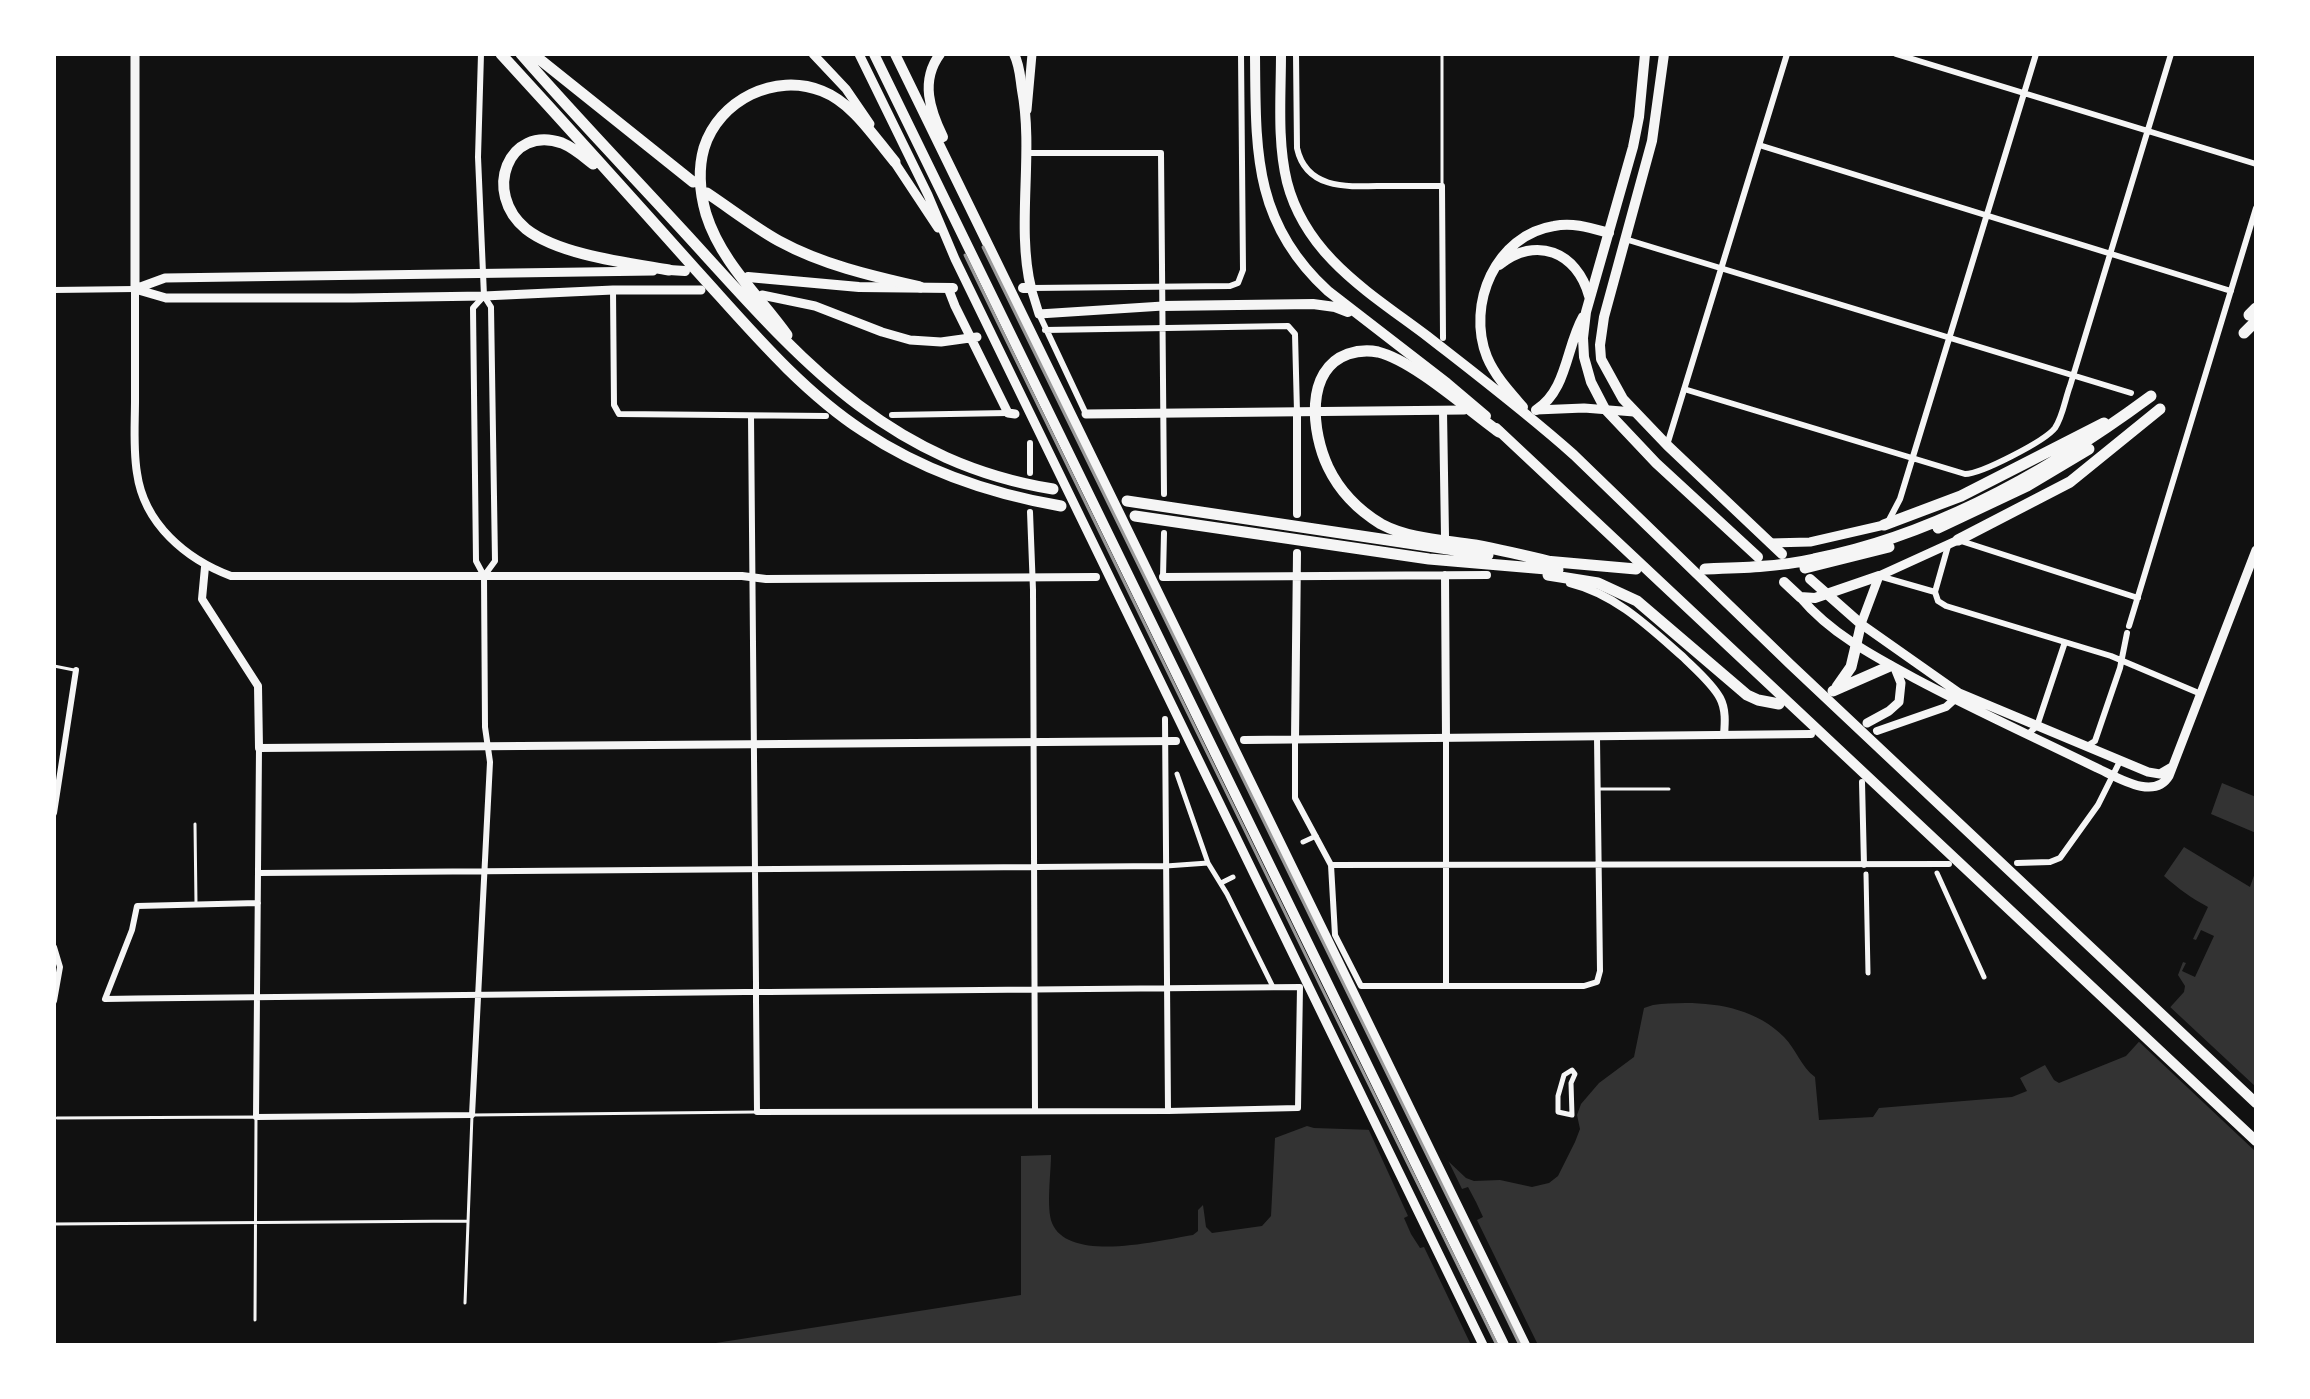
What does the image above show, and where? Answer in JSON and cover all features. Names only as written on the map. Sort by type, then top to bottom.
[{"type":"highway","points":[[501,54],[686,265],[824,402],[894,450],[935,470],[1017,498],[1061,506]]},
{"type":"highway","points":[[521,54],[697,181],[705,194],[711,228],[731,264],[764,301],[803,359]]},
{"type":"highway","points":[[533,54],[543,70],[751,306],[851,402],[891,429],[964,465],[1050,489]]},
{"type":"highway","points":[[697,181],[704,147],[723,115],[749,95],[778,86],[811,87],[841,101],[895,162]]},
{"type":"highway","points":[[620,187],[572,148],[547,141],[537,141],[520,149],[506,167],[502,182],[505,199],[513,214],[536,235],[585,253],[669,270]]},
{"type":"highway","points":[[705,194],[799,250],[863,273],[920,287]]},
{"type":"highway","points":[[2244,333],[2254,315]]},
{"type":"highway","points":[[1429,548],[1358,506],[1343,491],[1328,466],[1317,426],[1321,378],[1328,367],[1341,357],[1357,352],[1385,354],[1427,373],[1499,432]]},
{"type":"highway","points":[[1884,525],[1972,491],[2066,441],[2155,402]]},
{"type":"highway","points":[[1953,542],[2070,482],[2155,402]]},
{"type":"highway","points":[[1708,572],[1819,566],[1908,541],[2006,497],[2077,457],[2155,402]]},
{"type":"highway","points":[[1752,571],[1839,554],[1934,522],[2070,453],[2123,416]]},
{"type":"highway","points":[[1127,501],[1429,548],[1639,572],[1486,570]]},
{"type":"highway","points":[[1135,516],[1313,543],[1461,552],[1486,570],[1578,579],[1610,587],[1649,609],[1747,695],[1779,704]]},
{"type":"highway","points":[[1856,646],[1851,667],[1833,691],[1892,667]]},
{"type":"main road","points":[[135,54],[135,289]]},
{"type":"main road","points":[[813,54],[846,89],[895,162],[924,197]]},
{"type":"main road","points":[[859,54],[924,197],[1483,1345]]},
{"type":"main road","points":[[874,54],[1504,1345]]},
{"type":"main road","points":[[895,54],[1525,1345]]},
{"type":"main road","points":[[940,54],[929,75],[928,91],[933,116],[953,161],[956,181]]},
{"type":"main road","points":[[1014,54],[1027,110]]},
{"type":"main road","points":[[1032,54],[1026,153],[1027,288],[1039,314],[1163,306],[1313,304],[1335,307],[1368,321]]},
{"type":"main road","points":[[1255,54],[1256,150],[1273,215],[1286,240],[1313,276],[1336,298],[1368,321],[1427,373]]},
{"type":"main road","points":[[1281,54],[1283,161],[1290,192],[1304,224],[1342,272],[1539,425]]},
{"type":"main road","points":[[1645,54],[1636,133],[1589,296],[1583,338],[1584,357],[1591,382],[1605,409],[1656,463],[1758,557]]},
{"type":"main road","points":[[1664,54],[1652,141],[1610,289],[1600,345],[1604,366],[1634,412],[1782,554]]},
{"type":"main road","points":[[1625,239],[1569,224],[1545,227],[1517,241],[1502,255],[1482,300],[1483,340],[1490,363],[1511,394],[1539,425],[2256,1103]]},
{"type":"main road","points":[[1492,272],[1508,258],[1522,252],[1547,251],[1574,265],[1589,296]]},
{"type":"main road","points":[[135,289],[165,278],[669,270],[686,265]]},
{"type":"main road","points":[[748,277],[837,285],[951,288],[1012,414]]},
{"type":"main road","points":[[135,289],[166,298],[484,296],[613,290],[701,290]]},
{"type":"main road","points":[[764,301],[815,306],[910,340],[941,342],[974,337]]},
{"type":"main road","points":[[1536,410],[1556,392],[1572,340],[1586,312]]},
{"type":"main road","points":[[1536,410],[1605,409],[1634,412]]},
{"type":"main road","points":[[1086,414],[1464,410]]},
{"type":"main road","points":[[1499,432],[2256,1141]]},
{"type":"main road","points":[[1770,543],[1810,542],[1884,525]]},
{"type":"main road","points":[[1800,597],[1827,595],[1879,576],[1953,542]]},
{"type":"main road","points":[[1810,579],[1861,624],[1957,696],[2114,776],[2146,787],[2161,786],[2167,781],[2256,550]]},
{"type":"main road","points":[[1856,646],[1879,576]]},
{"type":"main road","points":[[1784,582],[1815,614],[1856,646],[1892,667],[2154,774],[2165,773],[2172,767]]},
{"type":"main road","points":[[1867,723],[1899,702],[1902,690],[1892,667]]},
{"type":"street","points":[[481,54],[478,157],[484,296],[491,307],[495,468],[495,561],[484,576]]},
{"type":"street","points":[[1027,288],[1230,286],[1241,281],[1241,54]]},
{"type":"street","points":[[1296,54],[1298,153],[1312,174],[1332,185],[1442,186],[1443,338]]},
{"type":"street","points":[[1667,445],[1787,54]]},
{"type":"street","points":[[1896,54],[2256,164]]},
{"type":"street","points":[[1884,525],[1897,506],[2036,54]]},
{"type":"street","points":[[1684,389],[1971,474],[2049,434],[2058,422],[2073,376],[2171,54]]},
{"type":"street","points":[[1759,145],[2231,291]]},
{"type":"street","points":[[1026,153],[1161,153],[1164,494]]},
{"type":"street","points":[[2087,746],[2095,741],[2256,208]]},
{"type":"street","points":[[1625,239],[2131,393]]},
{"type":"street","points":[[54,290],[135,289],[137,476],[146,502],[161,527],[186,554],[205,567],[231,576],[1096,577]]},
{"type":"street","points":[[613,290],[614,405],[617,412],[623,415],[826,416]]},
{"type":"street","points":[[205,567],[202,599],[258,686],[256,1117],[472,1115],[490,762],[485,727],[484,576],[476,561],[473,308],[484,296]]},
{"type":"street","points":[[1039,314],[1086,414]]},
{"type":"street","points":[[1045,330],[1292,328],[1295,334],[1297,514]]},
{"type":"street","points":[[1443,395],[1445,536]]},
{"type":"street","points":[[892,415],[1012,414]]},
{"type":"street","points":[[258,903],[137,906],[132,930],[105,999],[257,996],[756,992],[1300,987],[1298,1108],[757,1112],[756,992],[755,871],[754,744],[753,577],[751,416]]},
{"type":"street","points":[[1030,443],[1030,473]]},
{"type":"street","points":[[1030,512],[1035,1111]]},
{"type":"street","points":[[1164,533],[1163,577],[1445,574],[1486,570]]},
{"type":"street","points":[[2138,598],[1953,542],[1935,592],[1938,601],[1946,606],[2120,660],[2201,694]]},
{"type":"street","points":[[1297,553],[1295,798],[1331,865],[1335,935],[1361,986],[1584,986],[1597,982],[1600,971],[1597,738]]},
{"type":"street","points":[[1445,574],[1446,986]]},
{"type":"street","points":[[1879,576],[1935,592]]},
{"type":"street","points":[[1561,580],[1590,590],[1624,608],[1650,627],[1693,667],[1719,696],[1724,712],[1724,735]]},
{"type":"street","points":[[2028,734],[2037,726],[2065,642]]},
{"type":"street","points":[[54,813],[58,769],[76,670]]},
{"type":"street","points":[[1877,731],[1931,714],[1957,696]]},
{"type":"street","points":[[1165,719],[1168,1111]]},
{"type":"street","points":[[1244,740],[1811,734]]},
{"type":"street","points":[[259,748],[1176,741]]},
{"type":"street","points":[[2017,863],[2050,862],[2060,858],[2098,805],[2120,761]]},
{"type":"street","points":[[1177,774],[1208,863],[1227,894],[1273,987]]},
{"type":"street","points":[[1862,782],[1864,865]]},
{"type":"street","points":[[1303,842],[1316,836]]},
{"type":"street","points":[[258,873],[1034,869],[1208,863]]},
{"type":"street","points":[[1331,865],[1949,864]]},
{"type":"street","points":[[1937,873],[1984,977]]},
{"type":"street","points":[[1866,874],[1868,973]]},
{"type":"street","points":[[1221,883],[1233,877]]},
{"type":"street","points":[[54,947],[60,967],[54,1001]]},
{"type":"street","points":[[1572,1070],[1575,1074],[1571,1083],[1572,1115],[1558,1112],[1557,1102],[1564,1075],[1572,1070]]},
{"type":"lane","points":[[1442,54],[1442,186]]},
{"type":"lane","points":[[54,666],[76,670]]},
{"type":"lane","points":[[1598,789],[1669,789]]},
{"type":"lane","points":[[195,824],[196,904]]},
{"type":"lane","points":[[465,1303],[472,1115],[757,1112]]},
{"type":"lane","points":[[57,1118],[256,1117],[255,1320]]},
{"type":"lane","points":[[54,1224],[468,1221]]},
{"type":"shaded area","points":[[2222,783],[2256,797],[2256,833],[2211,814]]},
{"type":"shaded area","points":[[2184,847],[2250,887],[2256,870],[2256,1345],[703,1345],[1021,1295],[1021,1156],[1051,1155],[1049,1200],[1052,1223],[1062,1235],[1077,1243],[1096,1246],[1139,1244],[1193,1235],[1198,1231],[1198,1210],[1203,1205],[1206,1227],[1212,1233],[1262,1226],[1271,1216],[1275,1138],[1307,1126],[1374,1130],[1448,1161],[1466,1178],[1474,1181],[1500,1180],[1532,1187],[1549,1183],[1558,1176],[1575,1142],[1580,1129],[1577,1115],[1581,1104],[1599,1083],[1634,1057],[1644,1008],[1653,1005],[1688,1003],[1723,1006],[1756,1017],[1770,1026],[1784,1037],[1815,1077],[1819,1120],[1873,1117],[1879,1108],[2012,1097],[2027,1091],[2020,1078],[2045,1065],[2059,1083],[2126,1056],[2184,992],[2185,986],[2178,975],[2183,962],[2186,963],[2182,971],[2195,977],[2214,936],[2201,930],[2196,940],[2193,939],[2208,907],[2164,876]]},
{"type":"pier","points":[[2168,1005],[2256,1087],[2256,1152],[2136,1039]]},
{"type":"pier","points":[[1367,1126],[1407,1134],[1445,1154],[1462,1189],[1468,1187],[1476,1202],[1483,1217],[1477,1220],[1538,1345],[1471,1345],[1424,1247],[1420,1248],[1411,1234],[1404,1218],[1408,1216]]},
{"type":"railway","points":[[983,247],[1520,1345]]},
{"type":"railway","points":[[965,255],[1497,1345]]}]
